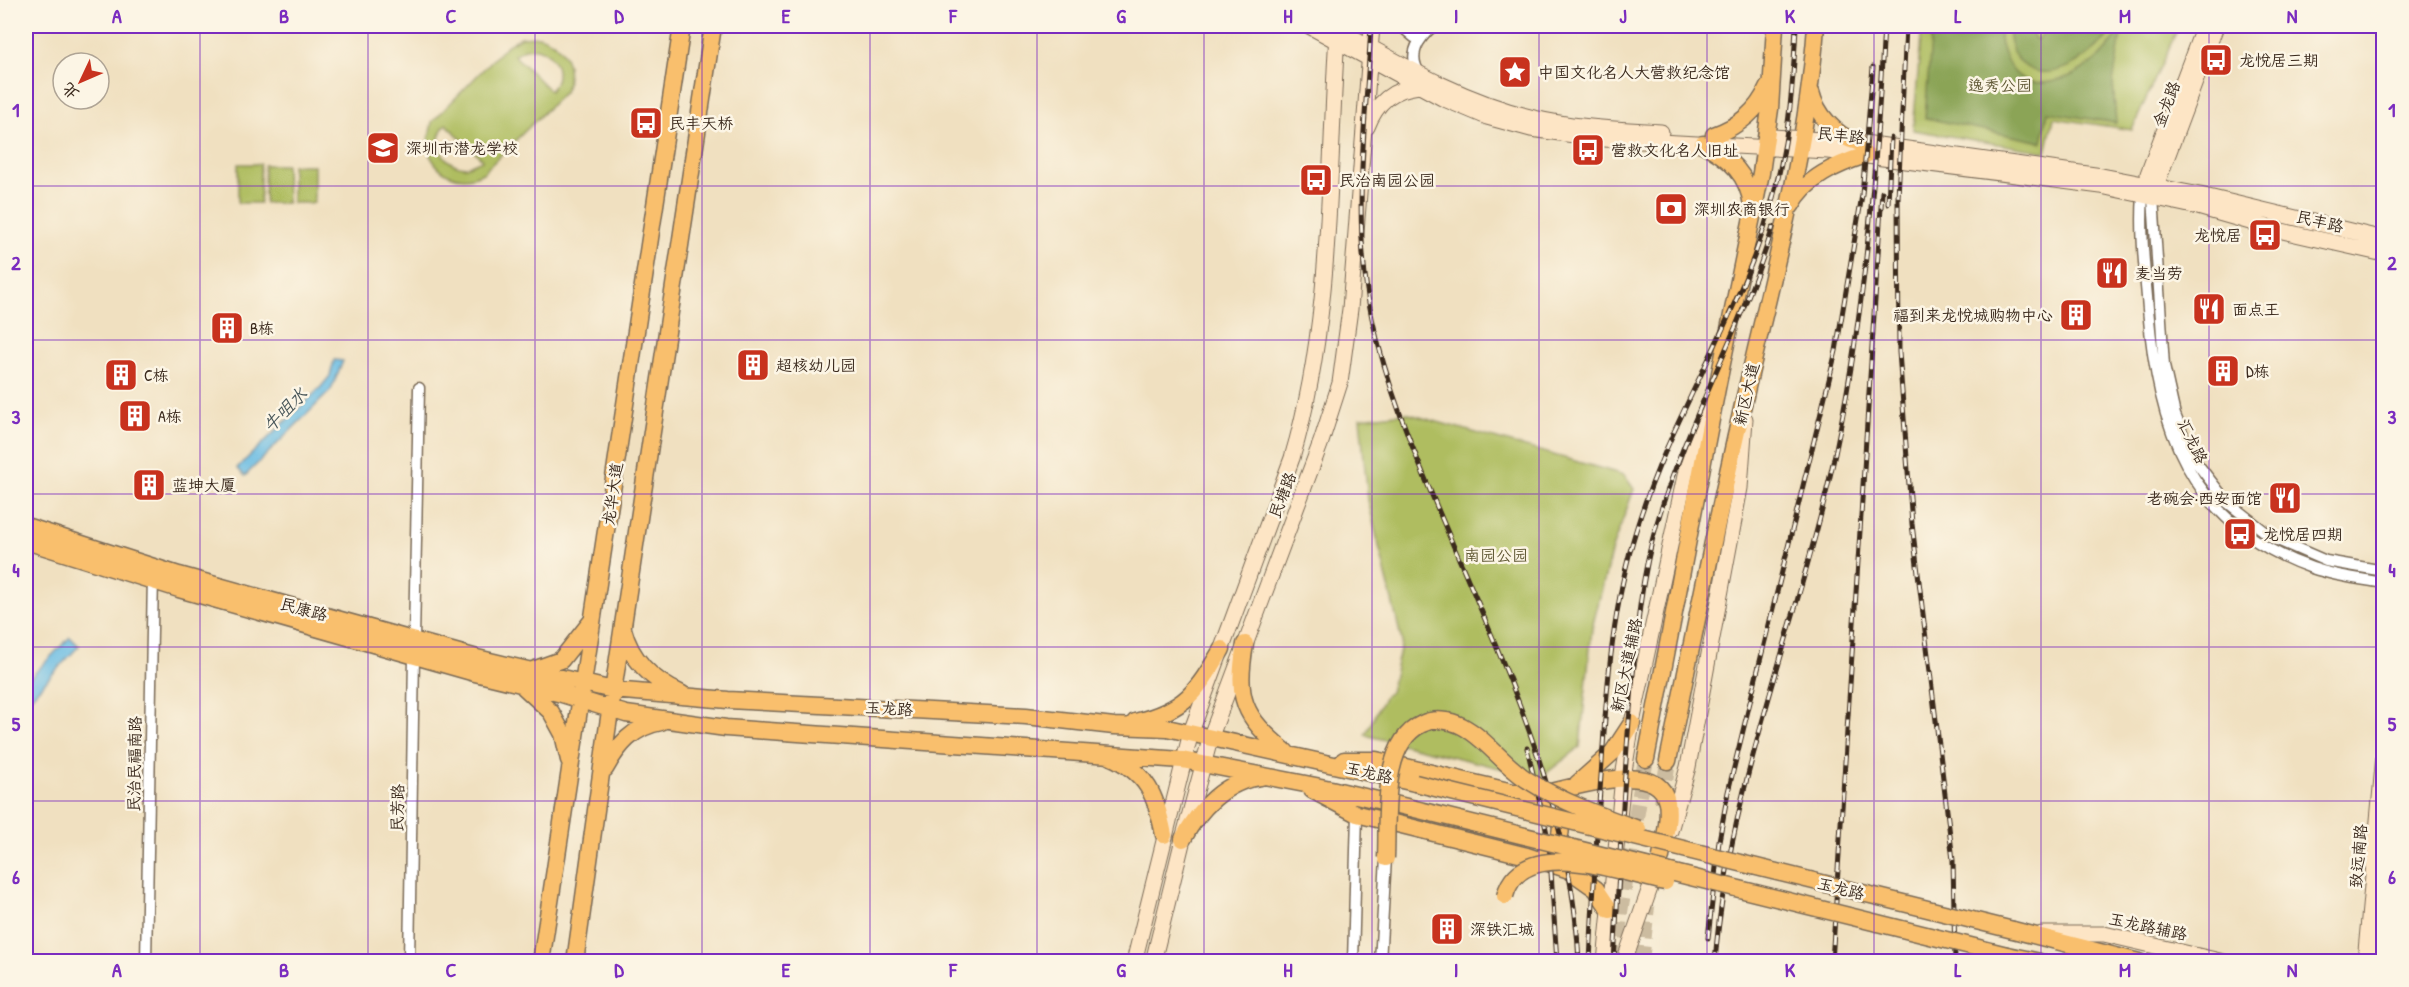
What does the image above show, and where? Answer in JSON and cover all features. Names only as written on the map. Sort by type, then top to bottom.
[{"type":"main road","name":"龙华大道","points":[[541,962],[682,26]]},
{"type":"main road","name":"龙华大道","points":[[575,962],[622,627],[713,26]]},
{"type":"main road","name":"民丰路","points":[[1309,26],[1336,30],[1421,81],[1535,118],[1603,129],[1709,140],[1861,149],[2101,186],[2149,191],[2384,239]]},
{"type":"main road","name":"民塘路","points":[[1153,962],[1211,736],[1321,442],[1340,383],[1350,309],[1372,26]]},
{"type":"main road","name":"新区大道","points":[[1646,759],[1766,142],[1775,26]]},
{"type":"main road","name":"新区大道","points":[[1668,761],[1746,390],[1788,212],[1810,89],[1816,26]]},
{"type":"main road","name":"金龙路","points":[[2149,191],[2204,26]]},
{"type":"main road","name":"金龙路","points":[[2149,191],[2216,26]]},
{"type":"main road","name":"民塘路","points":[[1134,962],[1182,760],[1292,458],[1312,376],[1325,270],[1336,30]]},
{"type":"main road","points":[[1753,212],[1750,193],[1736,166],[1719,153],[1709,140],[1748,116],[1764,97],[1772,78]]},
{"type":"main road","points":[[1364,135],[1380,103],[1392,92],[1421,81]]},
{"type":"main road","points":[[1788,212],[1800,192],[1861,149],[1840,134],[1826,119],[1813,100],[1810,89]]},
{"type":"main road","name":"民丰路","points":[[2149,191],[2384,254]]},
{"type":"main road","name":"新区大道辅路","points":[[1605,962],[1623,777],[1632,723],[1686,471],[1718,383]]},
{"type":"main road","points":[[1624,962],[1661,857],[1688,767],[1743,462],[1746,390]]},
{"type":"main road","name":"民康路","points":[[26,526],[153,574]]},
{"type":"main road","name":"民康路","points":[[26,541],[583,692]]},
{"type":"main road","points":[[571,771],[563,734],[551,712],[523,677],[561,660],[580,639],[594,616]]},
{"type":"main road","points":[[622,627],[628,645],[642,667],[665,685],[688,697]]},
{"type":"main road","points":[[1245,644],[1240,690],[1246,708],[1270,739],[1289,754]]},
{"type":"main road","points":[[1114,726],[1157,716],[1180,705],[1200,686],[1222,649]]},
{"type":"main road","name":"玉龙路","points":[[583,692],[613,690],[728,700],[1026,716],[1191,732],[1415,783],[2139,962]]},
{"type":"main road","name":"玉龙路","points":[[583,692],[610,710],[669,722],[726,728],[1134,755],[1203,763],[1411,808],[2040,962]]},
{"type":"main road","points":[[726,728],[728,700]]},
{"type":"main road","points":[[1386,858],[1390,772],[1398,746],[1419,725],[1443,721],[1469,730],[1520,776],[1556,795],[1640,830],[1747,865]]},
{"type":"main road","points":[[600,781],[615,752],[630,735],[642,728],[669,722]]},
{"type":"main road","points":[[1568,789],[1589,777],[1605,762],[1623,740],[1632,723]]},
{"type":"main road","points":[[1134,755],[1138,727]]},
{"type":"main road","points":[[1183,839],[1198,812],[1212,799],[1259,776],[1260,748]]},
{"type":"main road","points":[[1099,753],[1125,765],[1145,780],[1155,800],[1164,835]]},
{"type":"main road","name":"致远南路","points":[[2376,959],[2384,754]]},
{"type":"main road","points":[[1310,759],[1376,760],[1532,795],[1553,806],[1558,813],[1561,829],[1560,837],[1550,850],[1535,856],[1527,856]]},
{"type":"main road","points":[[1532,795],[1623,777],[1654,782],[1666,796],[1668,813],[1661,857]]},
{"type":"main road","points":[[1300,784],[1357,814],[1527,856],[1569,870],[1584,878],[1596,889],[1610,910]]},
{"type":"main road","points":[[1505,896],[1511,881],[1525,868],[1536,862],[1553,860],[1760,903],[1837,913]]},
{"type":"main road","points":[[1156,873],[1173,878]]},
{"type":"main road","name":"致远南路","points":[[2376,959],[2384,902]]},
{"type":"main road","name":"玉龙路辅路","points":[[2020,932],[2104,934],[2224,962]]},
{"type":"street","points":[[1401,26],[1414,38],[1423,34]]},
{"type":"street","points":[[1421,81],[1416,67],[1416,43],[1433,26]]},
{"type":"street","name":"汇龙路","points":[[2149,191],[2161,343],[2168,389],[2183,437],[2203,474],[2242,516],[2291,548],[2326,561],[2384,571]]},
{"type":"street","name":"汇龙路","points":[[2149,191],[2142,229],[2155,378],[2174,440],[2194,478],[2234,524],[2265,545],[2313,568],[2384,583]]},
{"type":"street","name":"民芳路","points":[[409,962],[419,388]]},
{"type":"street","name":"民治民福南路","points":[[146,962],[153,574]]},
{"type":"street","points":[[1353,962],[1357,814]]},
{"type":"street","points":[[1380,962],[1386,858]]},
{"type":"green space","name":"逸秀公园","points":[[1922,26],[2179,26],[2132,130],[2054,118],[2046,152],[1913,130]]},
{"type":"green space","points":[[1932,26],[2002,26],[2000,39],[2007,61],[2015,73],[2026,80],[2038,83],[2063,78],[2088,66],[2108,48],[2122,29],[2113,83],[2116,123],[2048,112],[2042,142],[1925,118]]},
{"type":"green space","points":[[2009,26],[2026,26],[2036,40],[2047,31],[2047,26],[2116,26],[2096,48],[2083,58],[2055,71],[2041,72],[2028,68],[2016,57],[2010,42]]},
{"type":"green space","points":[[539,36],[561,51],[568,65],[564,92],[483,173],[465,178],[449,175],[436,165],[427,148],[432,122],[506,46],[521,37]],"holes":[[[537,48],[549,55],[556,65],[557,78],[550,91],[514,55],[525,49]],[[446,124],[482,159],[482,160],[466,167],[458,166],[445,158],[441,152],[439,138]]]},
{"type":"green space","points":[[238,164],[260,164],[260,203],[238,203]]},
{"type":"green space","points":[[264,165],[286,165],[287,203],[265,203]]},
{"type":"green space","points":[[292,165],[314,165],[314,203],[292,203]]},
{"type":"green space","name":"南园公园","points":[[1406,413],[1624,475],[1634,489],[1612,549],[1592,628],[1580,747],[1540,778],[1365,735],[1385,696],[1390,692],[1402,642],[1368,500],[1360,418]]},
{"type":"water","points":[[334,360],[343,361],[331,390],[245,476],[237,468],[320,388],[330,376]]},
{"type":"water","points":[[70,637],[79,646],[26,702],[26,682]]},
{"type":"tunnel","points":[[1616,962],[1620,912],[1646,759]]},
{"type":"tunnel","points":[[1662,803],[1668,761]]},
{"type":"tunnel","points":[[1641,962],[1647,906]]},
{"type":"railway","points":[[1371,26],[1361,208],[1362,245],[1372,318],[1384,366],[1409,437],[1507,672],[1547,785],[1562,843],[1573,902],[1579,962]]},
{"type":"railway","points":[[1590,962],[1606,702],[1612,643],[1622,585],[1649,492],[1678,423],[1741,289],[1774,196],[1789,114],[1796,26]]},
{"type":"railway","points":[[1715,962],[1721,904],[1744,790],[1822,510],[1847,390],[1865,270],[1884,26]]},
{"type":"railway","points":[[1906,26],[1898,198],[1899,352],[1912,524],[1953,860],[1955,962]]},
{"type":"railway","points":[[1708,938],[1719,841],[1728,792],[1836,351],[1862,195],[1873,67]]},
{"type":"railway","points":[[1888,204],[1891,138]]},
{"type":"railway","points":[[1832,962],[1882,192]]},
{"type":"railway","points":[[1614,962],[1628,731],[1646,566],[1669,485],[1746,302],[1773,227]]},
{"type":"railway","points":[[1527,748],[1549,842],[1557,962]]},
{"type":"place","name":"龙悦居三期","points":[[2216,60]]},
{"type":"place","name":"中国文化名人大营救纪念馆","points":[[1515,72]]},
{"type":"place","name":"民丰天桥","points":[[646,123]]},
{"type":"place","name":"深圳市潜龙学校","points":[[383,148]]},
{"type":"place","name":"营救文化名人旧址","points":[[1588,150]]},
{"type":"place","name":"民治南园公园","points":[[1316,180]]},
{"type":"place","name":"深圳农商银行","points":[[1671,209]]},
{"type":"place","name":"龙悦居","points":[[2265,235]]},
{"type":"place","name":"麦当劳","points":[[2112,273]]},
{"type":"place","name":"面点王","points":[[2209,309]]},
{"type":"place","name":"福到来龙悦城购物中心","points":[[2076,315]]},
{"type":"place","name":"B栋","points":[[227,328]]},
{"type":"place","name":"超核幼儿园","points":[[753,365]]},
{"type":"place","name":"D栋","points":[[2223,371]]},
{"type":"place","name":"C栋","points":[[121,375]]},
{"type":"place","name":"A栋","points":[[135,416]]},
{"type":"place","name":"蓝坤大厦","points":[[149,485]]},
{"type":"place","name":"老碗会·西安面馆","points":[[2285,498]]},
{"type":"place","name":"龙悦居四期","points":[[2240,534]]},
{"type":"place","name":"深铁汇城","points":[[1447,929]]},
{"type":"water label","name":"牛咀水","points":[[285,410]]}]
